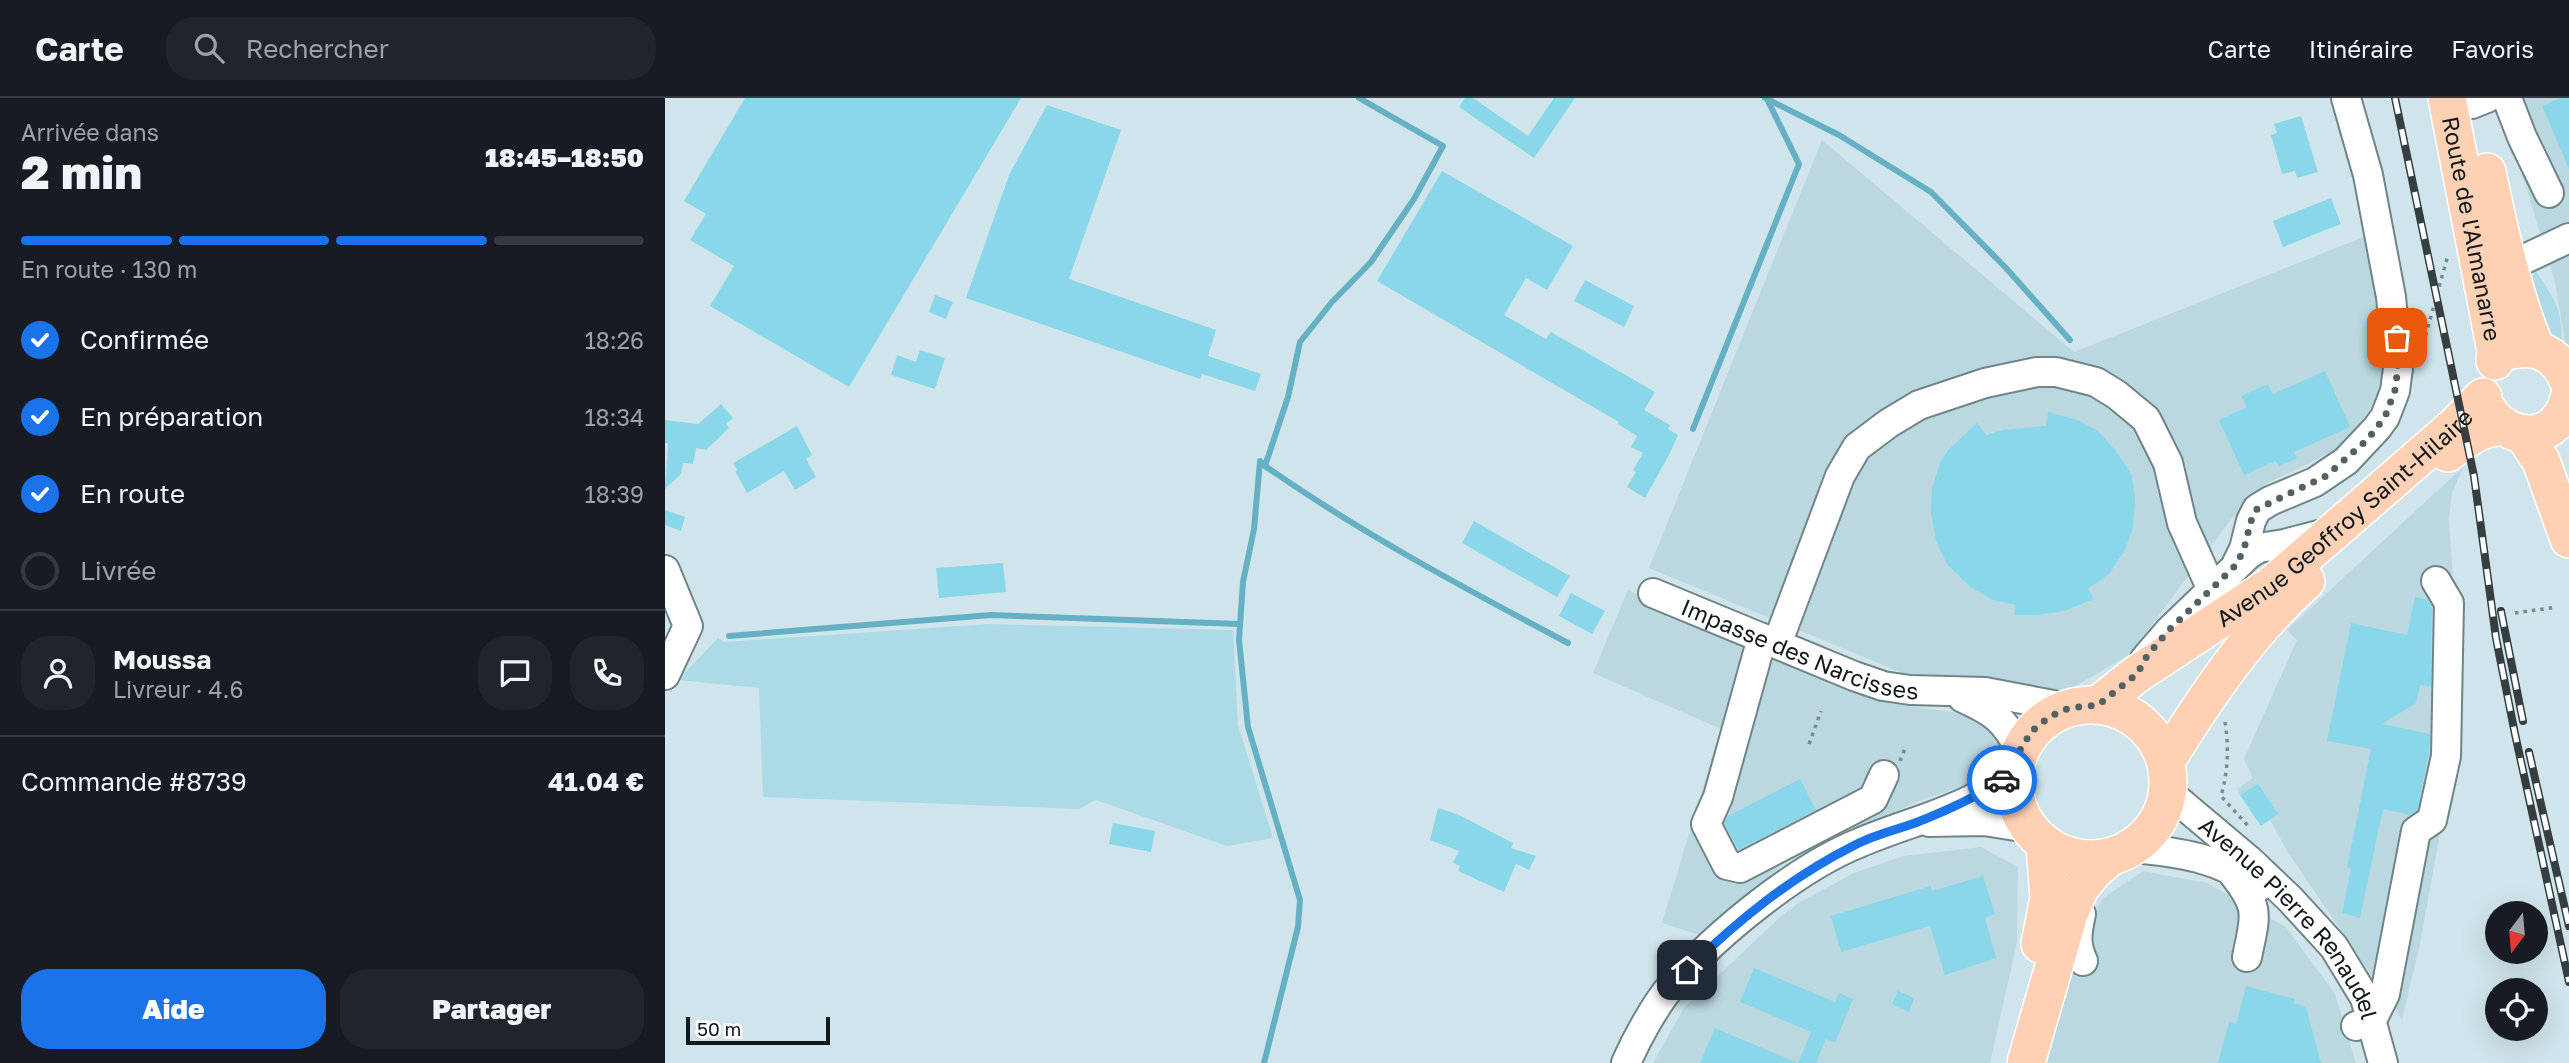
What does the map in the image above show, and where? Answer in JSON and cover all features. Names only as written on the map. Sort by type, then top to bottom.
[{"type":"main road","name":"Route de l'Almanarre","points":[[2477,99],[2495,212],[2527,329],[2536,349]]},
{"type":"main road","name":"Route de l'Almanarre","points":[[2477,99],[2475,239],[2496,351],[2495,361]]},
{"type":"main road","points":[[2569,498],[2565,371],[2558,361],[2536,349],[2514,350],[2495,361],[2485,377],[2503,419],[2541,461],[2569,539]]},
{"type":"main road","points":[[2503,419],[2535,434],[2566,405]]},
{"type":"main road","name":"Avenue Geoffroy Saint-Hilaire","points":[[2084,706],[2272,585],[2455,426],[2503,419]]},
{"type":"main road","name":"Avenue Geoffroy Saint-Hilaire","points":[[2167,777],[2193,718],[2250,639],[2294,591],[2457,445],[2503,419]]},
{"type":"main road","points":[[2009,1063],[2047,912],[2048,883],[2037,837],[2019,811],[2014,792],[2017,761],[2032,731],[2049,717],[2084,706],[2121,711],[2140,723],[2156,740],[2167,777],[2162,814],[2150,833],[2093,872],[2080,888],[2069,914],[2026,1063]]},
{"type":"main road","points":[[2037,837],[2066,855],[2077,858],[2088,860],[2122,853]]},
{"type":"street","points":[[2236,565],[2257,509],[2315,482],[2346,461],[2385,417],[2395,390],[2398,368],[2391,297],[2368,175],[2346,98]]},
{"type":"street","points":[[2477,99],[2522,137],[2549,193]]},
{"type":"street","points":[[2510,266],[2569,239]]},
{"type":"street","points":[[1884,775],[1873,799],[1740,868],[1727,865],[1706,824],[1718,797],[1749,681],[1840,477],[1857,447],[1919,405],[1985,383],[2037,372],[2056,372],[2096,383],[2117,394],[2146,419],[2168,463],[2182,523],[2212,590]]},
{"type":"street","points":[[2251,521],[2257,539],[2270,546]]},
{"type":"street","points":[[2137,674],[2147,656],[2169,630],[2236,565],[2259,548],[2334,531]]},
{"type":"street","points":[[665,570],[688,626],[665,675]]},
{"type":"street","points":[[2364,1023],[2385,994],[2416,831],[2432,820],[2446,756],[2449,603],[2436,582]]},
{"type":"street","name":"Impasse des Narcisses","points":[[1653,593],[1883,686],[1910,691],[1985,692],[2084,706]]},
{"type":"street","name":"Impasse des Narcisses","points":[[1948,692],[1994,713],[2004,722],[2017,761]]},
{"type":"street","points":[[1626,1063],[1634,1045],[1671,986],[1720,937],[1790,881],[1857,843],[1978,796],[2017,761]]},
{"type":"street","name":"Avenue Pierre Renaudel","points":[[2167,777],[2334,947],[2365,998],[2367,1063]]},
{"type":"street","points":[[1916,822],[1984,821],[2037,837]]},
{"type":"street","points":[[2083,961],[2078,950],[2076,933],[2082,910],[2122,853]]},
{"type":"street","name":"Avenue Pierre Renaudel","points":[[2122,853],[2194,856],[2227,867],[2249,880],[2279,904],[2309,940],[2364,1023],[2383,1063]]},
{"type":"street","points":[[2227,867],[2248,895],[2256,915],[2247,957]]},
{"type":"path","points":[[2421,353],[2449,254]]},
{"type":"path","points":[[2515,613],[2557,607]]},
{"type":"path","points":[[1809,744],[1821,711]]},
{"type":"path","points":[[2221,712],[2228,749],[2221,796],[2255,832]]},
{"type":"shaded area","points":[[2499,98],[2569,98],[2569,365],[2555,282]]},
{"type":"shaded area","points":[[1822,140],[2074,352],[2366,236],[2382,345],[2380,396],[2340,448],[2268,483],[2233,517],[2129,655],[2065,692],[1912,677],[1649,568]]},
{"type":"shaded area","points":[[2536,271],[2558,310],[2561,355],[2524,287]]},
{"type":"shaded area","points":[[2464,466],[2452,493],[2449,521],[2453,580],[2459,608],[2453,761],[2420,944],[2402,1020],[2287,851],[2270,820],[2240,795],[2237,789],[2253,778],[2244,759],[2297,640],[2287,630]]},
{"type":"shaded area","points":[[1628,590],[1886,703],[1988,717],[2000,746],[1979,780],[1916,802],[1784,863],[1700,935],[1662,923],[1721,729],[1593,673]]},
{"type":"shaded area","points":[[989,624],[1233,630],[1238,725],[1273,838],[1227,846],[1096,800],[1079,809],[763,797],[759,688],[678,680],[718,638],[725,642]]},
{"type":"shaded area","points":[[1981,847],[2018,867],[2017,942],[1990,1063],[1653,1063],[1684,1008],[1779,918],[1800,902],[1854,873],[1903,856]]},
{"type":"shaded area","points":[[2143,871],[2207,883],[2286,927],[2335,994],[2356,1063],[2041,1063],[2065,965],[2103,898]]},
{"type":"building","points":[[745,98],[1021,98],[849,387],[710,306],[734,266],[690,240],[706,214],[684,201]]},
{"type":"building","points":[[1465,98],[1473,98],[1528,136],[1554,98],[1575,98],[1534,158],[1459,107]]},
{"type":"building","points":[[2560,98],[2569,98],[2569,169],[2542,106]]},
{"type":"building","points":[[1047,105],[1121,130],[1069,279],[1216,330],[1208,356],[1261,374],[1255,391],[1202,374],[1200,379],[966,298],[1009,175]]},
{"type":"building","points":[[2301,116],[2318,172],[2297,178],[2295,171],[2282,174],[2271,135],[2277,133],[2274,124]]},
{"type":"building","points":[[1442,171],[1573,246],[1547,290],[1526,278],[1504,315],[1546,339],[1551,332],[1655,392],[1644,410],[1670,425],[1668,429],[1678,435],[1645,498],[1627,487],[1643,453],[1631,447],[1637,436],[1618,424],[1619,422],[1377,281]]},
{"type":"building","points":[[2331,198],[2341,224],[2283,247],[2273,221]]},
{"type":"building","points":[[1585,280],[1634,306],[1624,327],[1574,301]]},
{"type":"building","points":[[935,295],[953,302],[946,319],[929,312]]},
{"type":"building","points":[[920,350],[945,358],[935,389],[891,375],[897,355],[916,362]]},
{"type":"building","points":[[2325,371],[2350,427],[2294,452],[2297,458],[2280,466],[2275,461],[2244,475],[2219,420],[2247,407],[2241,396],[2268,384],[2273,394]]},
{"type":"building","points":[[721,404],[733,418],[726,424],[729,428],[706,450],[696,448],[693,464],[683,463],[681,474],[665,489],[668,443],[665,443],[665,420],[698,424]]},
{"type":"building","points":[[2048,412],[2078,420],[2098,431],[2116,451],[2132,475],[2135,499],[2133,528],[2125,550],[2109,574],[2088,589],[2094,599],[2064,611],[2014,615],[2016,605],[1993,600],[1970,587],[1947,564],[1936,541],[1931,513],[1932,488],[1940,463],[1948,450],[1977,423],[1986,435],[2003,430],[2046,426]]},
{"type":"building","points":[[797,426],[812,455],[806,459],[816,477],[795,490],[784,471],[747,493],[733,463]]},
{"type":"building","points":[[665,510],[685,517],[681,531],[665,525]]},
{"type":"building","points":[[1474,521],[1570,576],[1557,597],[1462,543]]},
{"type":"building","points":[[1003,563],[1006,592],[939,598],[936,568]]},
{"type":"building","points":[[1571,593],[1605,611],[1592,634],[1559,616]]},
{"type":"building","points":[[2415,597],[2428,600],[2432,607],[2431,687],[2420,685],[2416,703],[2382,724],[2430,734],[2429,754],[2417,810],[2410,815],[2383,809],[2360,918],[2342,913],[2351,869],[2347,868],[2371,749],[2327,741],[2351,623],[2407,635]]},
{"type":"building","points":[[1800,779],[1816,810],[1738,850],[1724,823],[1728,816]]},
{"type":"building","points":[[2258,784],[2278,814],[2261,826],[2240,795]]},
{"type":"building","points":[[1438,808],[1457,814],[1513,843],[1511,848],[1536,856],[1529,870],[1516,864],[1504,892],[1458,871],[1460,866],[1453,863],[1459,851],[1430,840]]},
{"type":"building","points":[[1113,823],[1155,831],[1151,852],[1109,844]]},
{"type":"building","points":[[1983,876],[1995,914],[1985,918],[1996,958],[1945,975],[1930,926],[1841,952],[1831,916],[1931,886],[1932,891]]},
{"type":"building","points":[[1754,968],[1835,1002],[1839,993],[1853,999],[1835,1043],[1826,1039],[1816,1063],[1798,1063],[1811,1032],[1740,1002]]},
{"type":"building","points":[[2246,986],[2295,999],[2293,1003],[2306,1007],[2321,1063],[2218,1063],[2229,1022],[2236,1024]]},
{"type":"building","points":[[1898,991],[1914,998],[1909,1012],[1892,1004]]},
{"type":"building","points":[[1715,1028],[1798,1063],[1700,1063]]},
{"type":"waterway","points":[[1264,1063],[1298,927],[1300,900],[1248,727],[1239,640],[1243,582],[1254,529],[1260,461],[1265,466],[1288,397],[1300,342],[1332,302],[1371,262],[1414,199],[1443,146],[1359,98]]},
{"type":"waterway","points":[[1765,98],[1839,135],[1931,192],[2006,268],[2070,340]]},
{"type":"waterway","points":[[1693,429],[1799,164],[1768,101]]},
{"type":"waterway","points":[[1265,466],[1376,537],[1568,643]]},
{"type":"waterway","points":[[729,636],[991,615],[1240,624]]},
{"type":"railway","points":[[2395,98],[2474,476],[2496,638],[2569,982]]},
{"type":"railway","points":[[2501,611],[2523,721]]},
{"type":"railway","points":[[2529,752],[2569,926]]},
{"type":"way so far","points":[[2002,780],[2014,772],[2020,750],[2032,731],[2049,717],[2069,708],[2098,705],[2137,674],[2147,656],[2169,630],[2236,565],[2257,509],[2326,476],[2367,440],[2385,417],[2391,404],[2398,368],[2397,338]]},
{"type":"route","points":[[1687,970],[1720,937],[1790,881],[1857,843],[1978,796],[2002,780]]}]
